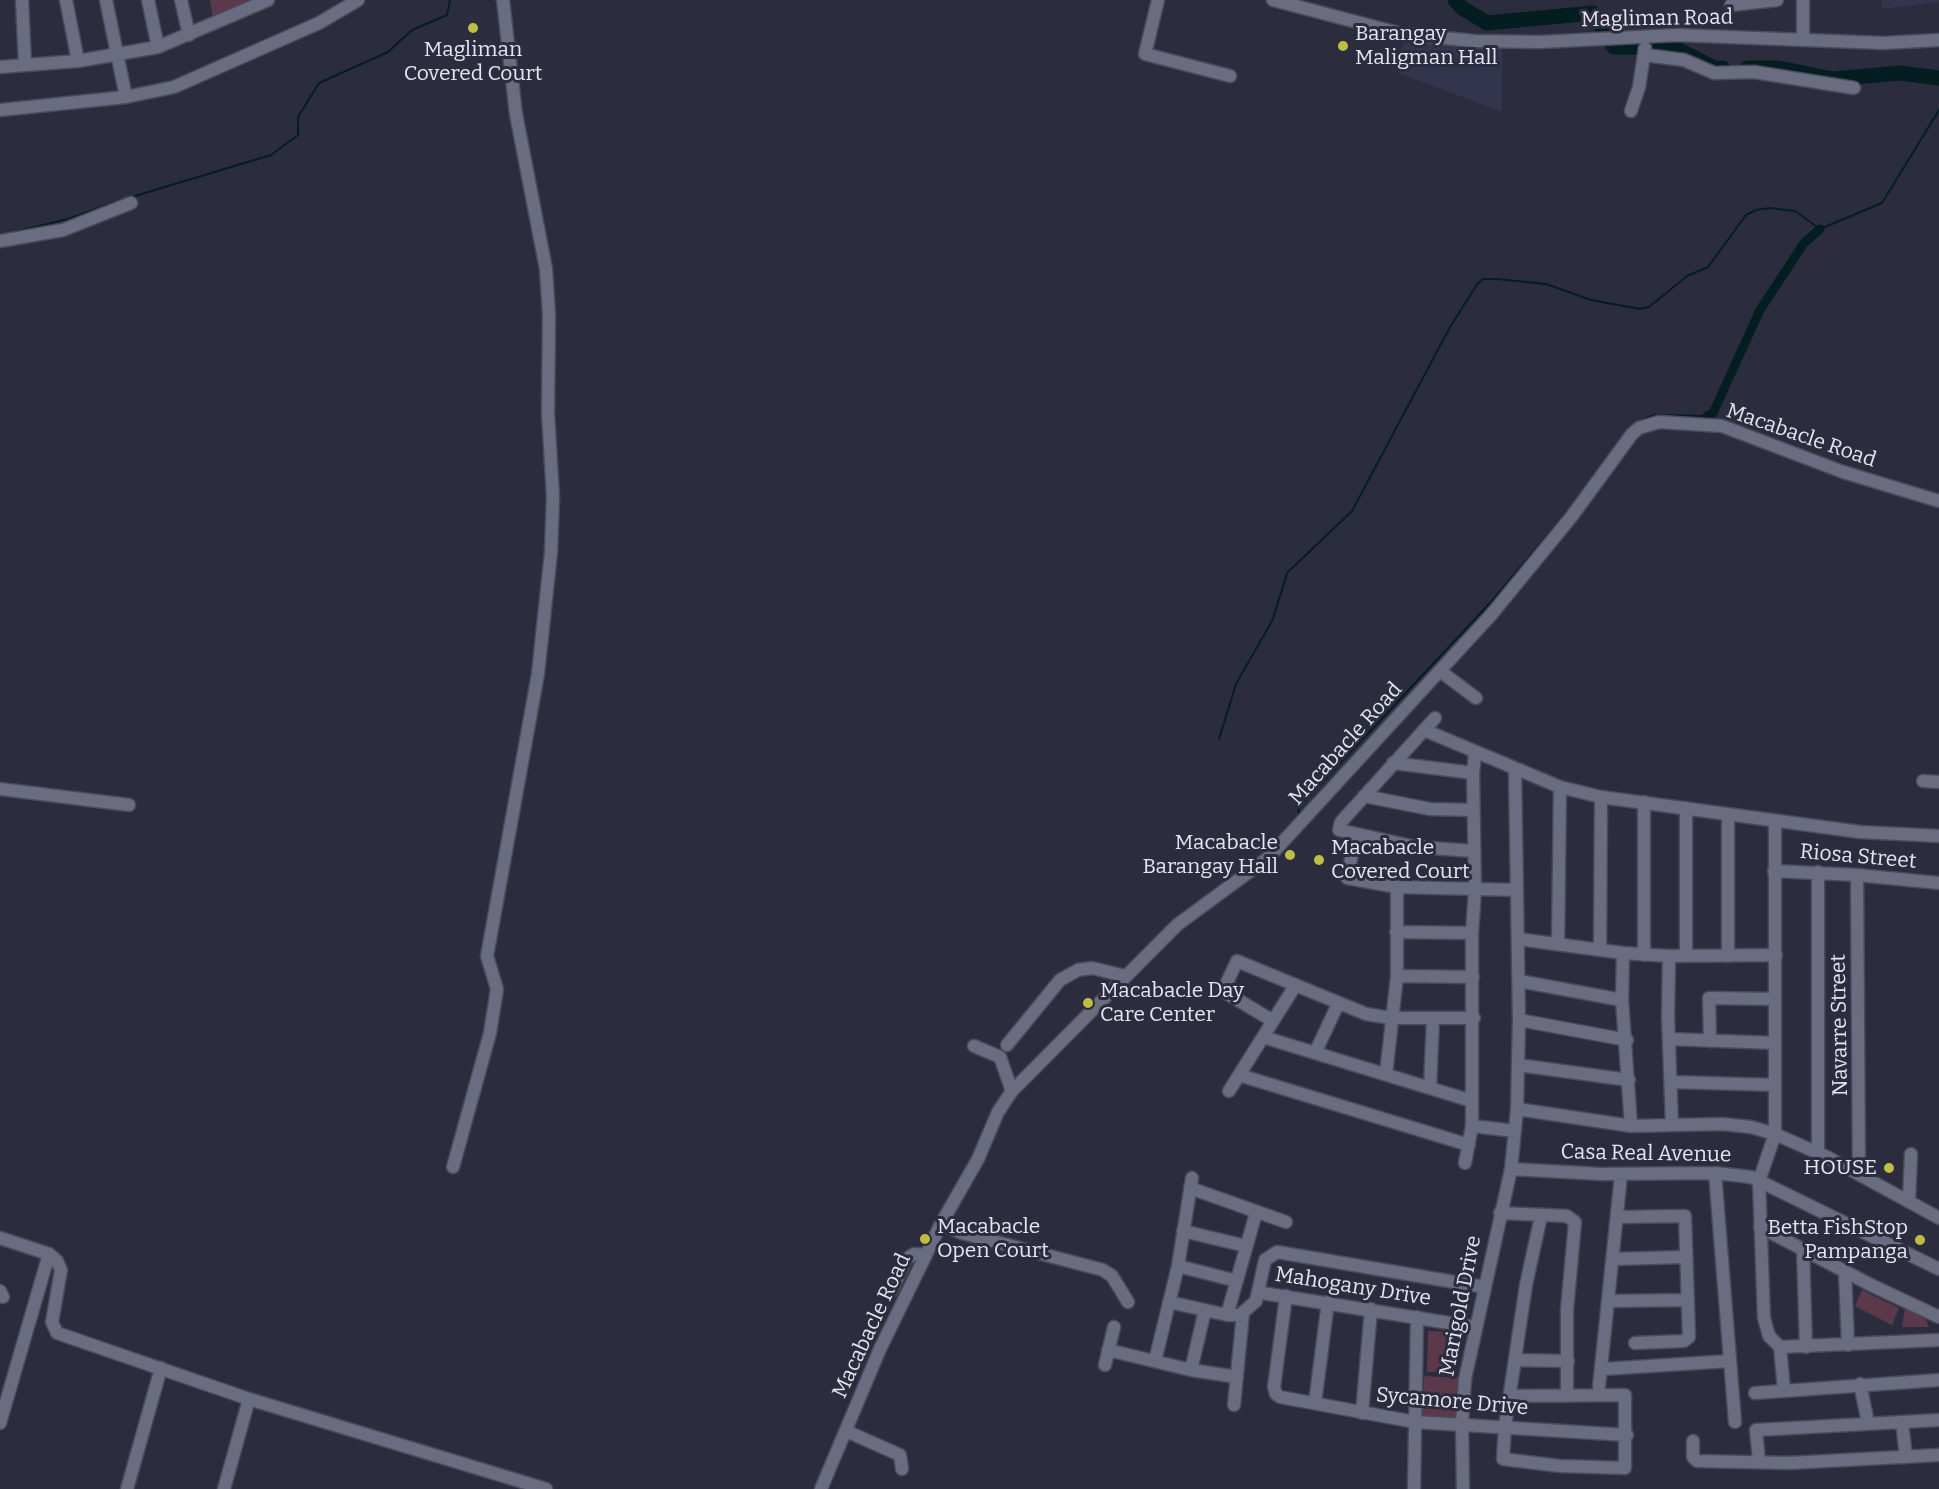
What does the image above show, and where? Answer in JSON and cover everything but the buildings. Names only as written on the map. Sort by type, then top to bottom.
[{"type":"street","points":[[22,0],[26,64]]},
{"type":"street","points":[[66,0],[78,61]]},
{"type":"street","points":[[106,0],[126,97]]},
{"type":"street","points":[[148,0],[158,47]]},
{"type":"street","points":[[182,0],[189,35]]},
{"type":"street","points":[[0,67],[78,61],[158,47],[268,0]]},
{"type":"street","points":[[453,1167],[490,1033],[497,989],[487,956],[538,674],[553,497],[548,413],[549,315],[546,269],[516,114],[503,0]]},
{"type":"street","points":[[1158,0],[1146,54],[1230,76]]},
{"type":"street","points":[[1731,5],[1777,0]]},
{"type":"street","points":[[1803,0],[1803,40]]},
{"type":"street","name":"Magliman Road","points":[[1280,1],[1402,34],[1444,39],[1540,42],[1610,38],[1645,47],[1677,35],[1883,43],[1939,40]]},
{"type":"street","points":[[0,110],[153,93],[194,79],[310,27],[350,2]]},
{"type":"street","points":[[1630,111],[1645,47],[1714,73],[1754,72],[1854,88]]},
{"type":"street","points":[[0,241],[56,232],[131,203]]},
{"type":"street","name":"Macabacle Road","points":[[821,1489],[880,1349],[941,1224],[978,1159],[998,1113],[1012,1091],[1177,925],[1268,858],[1491,615],[1572,516],[1626,440],[1647,426],[1659,422],[1728,428],[1844,472],[1939,501]]},
{"type":"street","points":[[1440,671],[1476,698]]},
{"type":"street","points":[[1435,718],[1339,825],[1339,830],[1416,847],[1474,851]]},
{"type":"street","points":[[1424,730],[1515,770],[1560,787],[1601,797],[1860,832],[1939,836]]},
{"type":"street","points":[[1465,1163],[1472,1126],[1474,1018],[1472,933],[1475,890],[1473,773],[1475,754]]},
{"type":"street","points":[[1393,764],[1473,773]]},
{"type":"street","name":"Marigold Drive","points":[[1463,1489],[1462,1423],[1465,1379],[1474,1327],[1510,1169],[1517,1109],[1519,981],[1515,770]]},
{"type":"street","points":[[1923,781],[1939,783]]},
{"type":"street","points":[[1558,944],[1560,787]]},
{"type":"street","points":[[0,789],[129,805]]},
{"type":"street","points":[[1364,796],[1430,809],[1473,810]]},
{"type":"street","points":[[1600,950],[1601,797]]},
{"type":"street","points":[[1644,802],[1644,955]]},
{"type":"street","points":[[1686,808],[1686,956]]},
{"type":"street","points":[[1728,814],[1728,956]]},
{"type":"street","points":[[1775,821],[1775,1134],[1759,1180],[1764,1318],[1769,1336],[1780,1347],[1784,1390]]},
{"type":"street","points":[[1356,835],[1347,878],[1397,887],[1517,890]]},
{"type":"street","name":"Riosa Street","points":[[1774,871],[1818,872],[1939,883]]},
{"type":"street","points":[[1818,872],[1818,1153]]},
{"type":"street","name":"Navarre Street","points":[[1857,875],[1859,1174]]},
{"type":"street","points":[[1386,1074],[1397,975],[1397,887]]},
{"type":"street","points":[[1396,932],[1472,933]]},
{"type":"street","points":[[1518,939],[1644,955],[1776,955]]},
{"type":"street","points":[[1623,953],[1622,1000],[1627,1040],[1631,1126]]},
{"type":"street","points":[[1669,956],[1672,1125]]},
{"type":"street","points":[[1273,1021],[1223,991],[1237,961],[1366,1014],[1392,1018],[1474,1018]]},
{"type":"street","points":[[1007,1045],[1060,980],[1078,970],[1092,968],[1125,976]]},
{"type":"street","points":[[1397,975],[1473,978]]},
{"type":"street","points":[[1519,981],[1622,1000]]},
{"type":"street","points":[[1229,1090],[1295,986]]},
{"type":"street","points":[[1710,1041],[1709,998],[1775,999]]},
{"type":"street","points":[[1315,1053],[1338,1004]]},
{"type":"street","points":[[1430,1088],[1433,1019]]},
{"type":"street","points":[[1519,1020],[1627,1040]]},
{"type":"street","points":[[1263,1037],[1472,1101]]},
{"type":"street","points":[[1669,1039],[1775,1043]]},
{"type":"street","points":[[974,1046],[1000,1057],[1012,1091]]},
{"type":"street","points":[[1518,1065],[1629,1080]]},
{"type":"street","points":[[1239,1075],[1468,1145]]},
{"type":"street","points":[[1671,1082],[1775,1085]]},
{"type":"street","points":[[1517,1109],[1631,1126],[1722,1124],[1751,1127],[1775,1134],[1818,1153],[1939,1218]]},
{"type":"street","points":[[1472,1126],[1515,1131]]},
{"type":"street","points":[[1909,1202],[1911,1154]]},
{"type":"street","name":"Casa Real Avenue","points":[[1510,1169],[1621,1175],[1715,1173],[1759,1180],[1939,1269]]},
{"type":"street","points":[[1715,1173],[1735,1422]]},
{"type":"street","points":[[1599,1387],[1603,1369],[1621,1175]]},
{"type":"street","points":[[1155,1361],[1178,1266],[1191,1183],[1256,1213],[1286,1222]]},
{"type":"street","points":[[1227,1315],[1256,1213]]},
{"type":"street","points":[[1500,1213],[1568,1216],[1575,1221],[1566,1310],[1567,1396]]},
{"type":"street","points":[[1511,1396],[1625,1395],[1625,1468],[1560,1466],[1503,1459],[1504,1426],[1541,1216]]},
{"type":"street","points":[[1618,1217],[1685,1216],[1687,1341],[1635,1343]]},
{"type":"street","points":[[941,1224],[962,1233],[1103,1270],[1112,1276],[1128,1302]]},
{"type":"street","points":[[1760,1227],[1845,1273],[1939,1317]]},
{"type":"street","points":[[1183,1231],[1246,1246]]},
{"type":"street","points":[[0,1238],[49,1254],[57,1261],[61,1270],[52,1322],[53,1331],[76,1341],[249,1399],[543,1489]]},
{"type":"street","points":[[1803,1249],[1806,1347]]},
{"type":"street","name":"Mahogany Drive","points":[[1243,1313],[1256,1301],[1265,1260],[1277,1251],[1484,1287]]},
{"type":"street","points":[[0,1423],[4,1392],[49,1254]]},
{"type":"street","points":[[891,1291],[906,1259],[914,1254],[926,1255]]},
{"type":"street","points":[[1614,1259],[1685,1257]]},
{"type":"street","points":[[1178,1266],[1236,1281]]},
{"type":"street","points":[[1845,1273],[1848,1345]]},
{"type":"street","name":"Mahogany Drive","points":[[1262,1293],[1474,1327]]},
{"type":"street","name":"Sycamore Drive","points":[[1286,1296],[1274,1386],[1276,1394],[1415,1422],[1462,1423],[1626,1435]]},
{"type":"street","points":[[1609,1301],[1688,1300]]},
{"type":"street","points":[[1169,1302],[1227,1315],[1243,1313],[1234,1405]]},
{"type":"street","points":[[1315,1403],[1328,1302]]},
{"type":"street","points":[[1362,1413],[1371,1309]]},
{"type":"street","points":[[1191,1370],[1205,1310]]},
{"type":"street","points":[[1414,1489],[1418,1317]]},
{"type":"street","points":[[1105,1365],[1114,1327]]},
{"type":"street","points":[[1780,1347],[1939,1340]]},
{"type":"street","points":[[1108,1350],[1191,1370],[1237,1377]]},
{"type":"street","points":[[1515,1360],[1568,1361]]},
{"type":"street","points":[[1603,1369],[1730,1361]]},
{"type":"street","points":[[127,1489],[161,1368]]},
{"type":"street","points":[[1755,1393],[1939,1380]]},
{"type":"street","points":[[1860,1384],[1868,1424]]},
{"type":"street","points":[[224,1489],[249,1399]]},
{"type":"street","points":[[1759,1461],[1756,1430],[1939,1420]]},
{"type":"street","points":[[1902,1422],[1906,1457]]},
{"type":"street","points":[[846,1431],[900,1455],[902,1469]]},
{"type":"street","points":[[1693,1442],[1694,1457],[1697,1461],[1789,1463],[1939,1455]]},
{"type":"shaded area","points":[[210,0],[254,0],[213,19]]},
{"type":"shaded area","points":[[1881,0],[1939,0],[1939,2],[1882,9]]},
{"type":"shaded area","points":[[1403,40],[1464,47],[1502,45],[1502,112],[1397,72]]},
{"type":"shaded area","points":[[1862,1290],[1899,1308],[1892,1325],[1855,1306]]},
{"type":"shaded area","points":[[1905,1308],[1925,1317],[1929,1327],[1902,1327]]},
{"type":"shaded area","points":[[1428,1331],[1449,1332],[1448,1372],[1427,1372]]},
{"type":"shaded area","points":[[1424,1376],[1461,1378],[1459,1420],[1422,1419]]},
{"type":"waterway","points":[[6,234],[68,219],[115,202],[271,155],[298,135],[298,117],[319,83],[388,52],[412,30],[447,15],[450,0]]},
{"type":"waterway","points":[[1455,0],[1462,8],[1487,23],[1593,13],[1614,47],[1675,48],[1716,69],[1723,68]]},
{"type":"waterway","points":[[1747,68],[1779,68],[1833,79],[1900,73],[1939,78]]},
{"type":"waterway","points":[[1219,739],[1236,684],[1273,619],[1287,573],[1352,511],[1450,327],[1478,283],[1483,279],[1497,279],[1546,284],[1591,300],[1640,309],[1649,307],[1687,276],[1708,267],[1746,215],[1756,210],[1770,208],[1795,211],[1820,229],[1882,203],[1939,110]]},
{"type":"waterway","points":[[1707,416],[1713,413],[1760,310],[1804,243],[1820,229]]},
{"type":"waterway","points":[[1760,310],[1778,285]]},
{"type":"waterway","points":[[1636,423],[1654,415],[1707,416]]},
{"type":"waterway","points":[[1599,469],[1629,428]]},
{"type":"waterway","points":[[1300,816],[1298,808],[1491,602],[1573,505]]},
{"type":"place","name":"Magliman Covered Court","points":[[473,28]]},
{"type":"place","name":"Barangay Maligman Hall","points":[[1343,46]]},
{"type":"place","name":"Macabacle Barangay Hall","points":[[1290,855]]},
{"type":"place","name":"Macabacle Covered Court","points":[[1319,860]]},
{"type":"place","name":"Macabacle Day Care Center","points":[[1088,1003]]},
{"type":"place","name":"HOUSE","points":[[1889,1168]]},
{"type":"place","name":"Macabacle Open Court","points":[[925,1239]]},
{"type":"place","name":"Betta FishStop Pampanga","points":[[1920,1240]]}]
